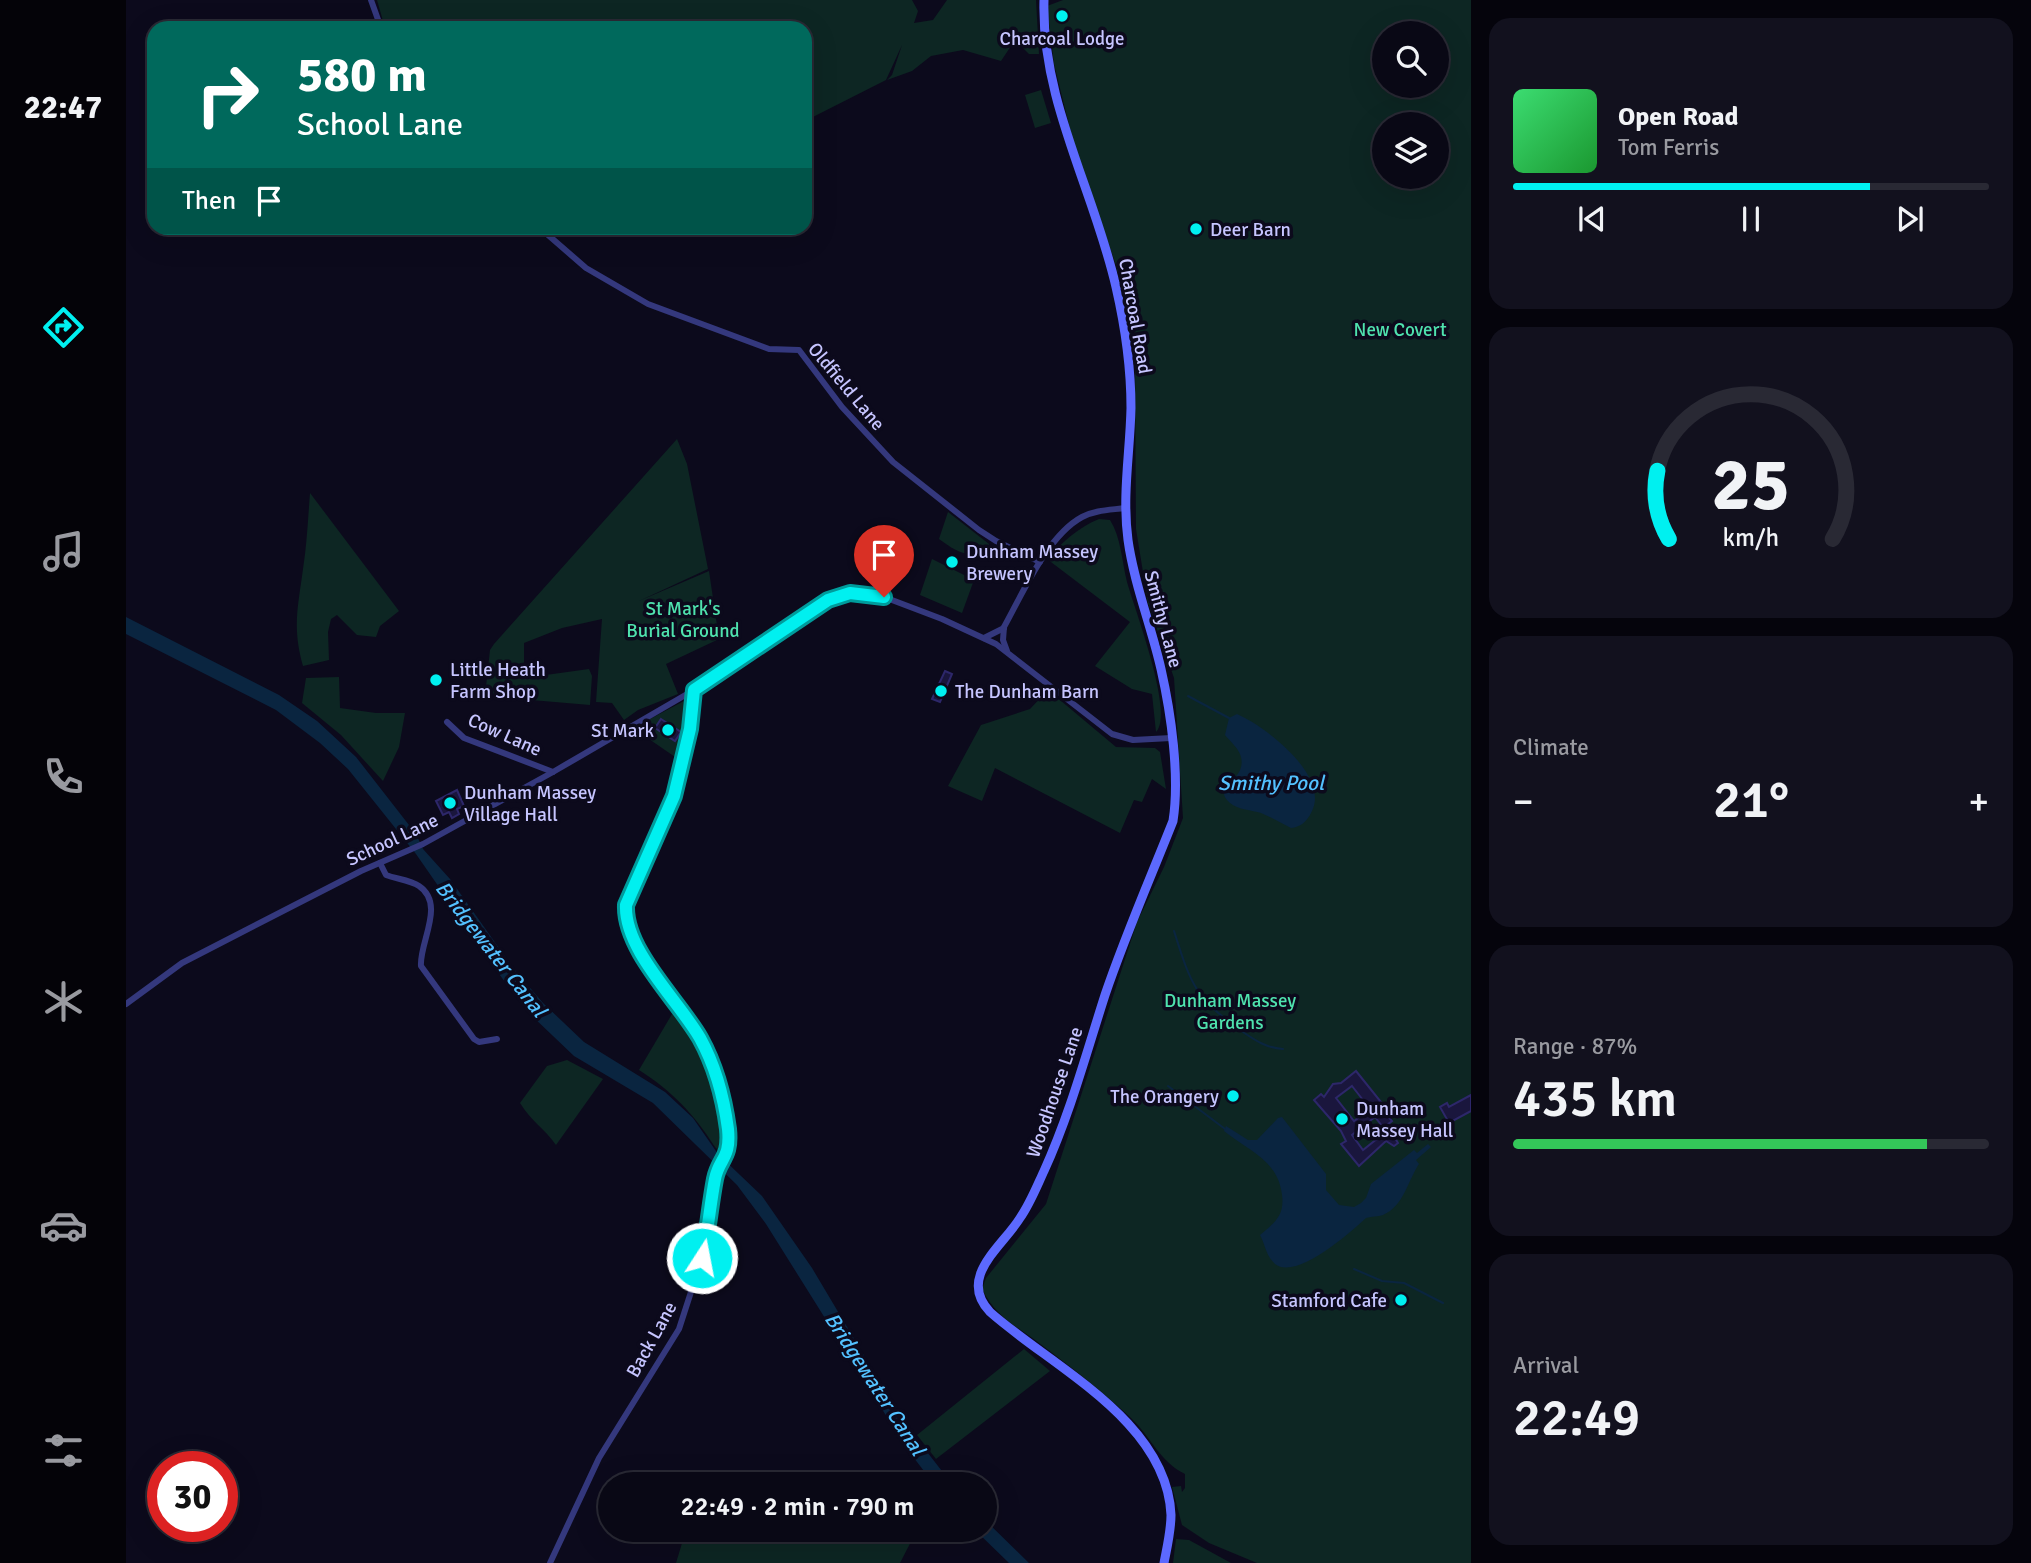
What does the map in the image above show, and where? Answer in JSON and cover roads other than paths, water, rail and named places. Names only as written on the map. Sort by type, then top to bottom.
[{"type":"main road","name":"Charcoal Road","points":[[1044,0],[1047,55],[1063,124],[1105,247],[1126,341],[1131,410],[1125,508]]},
{"type":"main road","name":"Smithy Lane","points":[[1125,508],[1133,572],[1161,669],[1171,738]]},
{"type":"main road","name":"Woodhouse Lane","points":[[1164,1563],[1171,1515],[1164,1478],[1153,1454],[1115,1411],[990,1312],[979,1296],[977,1284],[980,1270],[1020,1218],[1044,1170],[1075,1090],[1109,984],[1173,821],[1175,782],[1171,738]]},
{"type":"street","points":[[371,0],[378,21]]},
{"type":"street","name":"Oldfield Lane","points":[[548,235],[586,268],[648,303],[769,349],[799,350],[842,407],[893,462],[988,536],[1040,562]]},
{"type":"street","points":[[1125,508],[1098,512],[1082,518],[1067,529],[1040,562],[1004,628],[1003,640],[1007,651],[1112,734],[1133,740],[1171,738]]},
{"type":"street","name":"School Lane","points":[[126,1004],[182,963],[361,871],[410,852],[553,772],[694,690],[828,600],[850,593],[884,597],[984,638],[1007,651]]},
{"type":"street","points":[[984,638],[1004,628]]},
{"type":"street","name":"Back Lane","points":[[550,1563],[599,1458],[679,1329],[702,1258],[716,1173],[726,1158],[729,1143],[726,1117],[706,1050],[636,944],[625,920],[630,892],[674,796],[690,729],[694,690]]},
{"type":"street","name":"Cow Lane","points":[[447,722],[464,738],[553,772]]},
{"type":"street","points":[[380,863],[386,875],[418,886],[428,900],[431,919],[420,958],[421,966],[474,1040],[479,1042],[497,1039]]},
{"type":"water","name":"Bridgewater Canal","points":[[126,617],[279,695],[317,721],[356,757],[416,834],[423,849],[450,879],[514,969],[543,1003],[584,1042],[665,1092],[693,1118],[718,1154],[762,1196],[812,1268],[903,1421],[943,1472],[925,1472],[907,1449],[766,1224],[737,1185],[653,1103],[574,1056],[531,1015],[416,854],[348,769],[320,743],[276,710],[126,634]]},
{"type":"water","name":"Smithy Pool","points":[[1237,714],[1278,741],[1304,769],[1312,784],[1315,799],[1311,813],[1301,825],[1291,828],[1261,813],[1237,807],[1225,797],[1226,787],[1239,772],[1241,765],[1238,751],[1225,735],[1229,718]]},
{"type":"water","points":[[1282,1117],[1326,1174],[1326,1190],[1339,1205],[1354,1207],[1361,1203],[1371,1184],[1414,1150],[1417,1153],[1428,1144],[1431,1147],[1416,1160],[1419,1164],[1405,1192],[1390,1211],[1381,1216],[1366,1218],[1309,1261],[1284,1267],[1272,1261],[1260,1235],[1276,1220],[1281,1210],[1282,1197],[1278,1179],[1266,1162],[1224,1131],[1226,1126],[1248,1140],[1257,1140]]},
{"type":"water","points":[[997,1532],[1029,1563],[1009,1563],[987,1542],[997,1542]]},
{"type":"waterway","points":[[1188,696],[1229,718]]},
{"type":"waterway","points":[[1174,931],[1191,978],[1214,1009],[1252,1038],[1267,1046],[1283,1049]]},
{"type":"waterway","points":[[1168,1086],[1225,1129]]},
{"type":"waterway","points":[[1354,1269],[1382,1281],[1404,1283],[1443,1303]]},
{"type":"place","name":"Charcoal Lodge","points":[[1062,16]]},
{"type":"place","name":"Deer Barn","points":[[1196,229]]},
{"type":"place","name":"Dunham Massey Brewery","points":[[952,562]]},
{"type":"place","name":"Little Heath Farm Shop","points":[[436,680]]},
{"type":"place","name":"The Dunham Barn","points":[[941,691]]},
{"type":"place","name":"St Mark","points":[[668,730]]},
{"type":"place","name":"Dunham Massey Village Hall","points":[[450,803]]},
{"type":"place","name":"The Orangery","points":[[1233,1096]]},
{"type":"place","name":"Dunham Massey Hall","points":[[1342,1119]]},
{"type":"place","name":"Stamford Cafe","points":[[1401,1300]]},
{"type":"park label","name":"New Covert","points":[[1400,329]]},
{"type":"park label","name":"St Mark's Burial Ground","points":[[683,619]]},
{"type":"park label","name":"Dunham Massey Gardens","points":[[1230,1011]]}]
